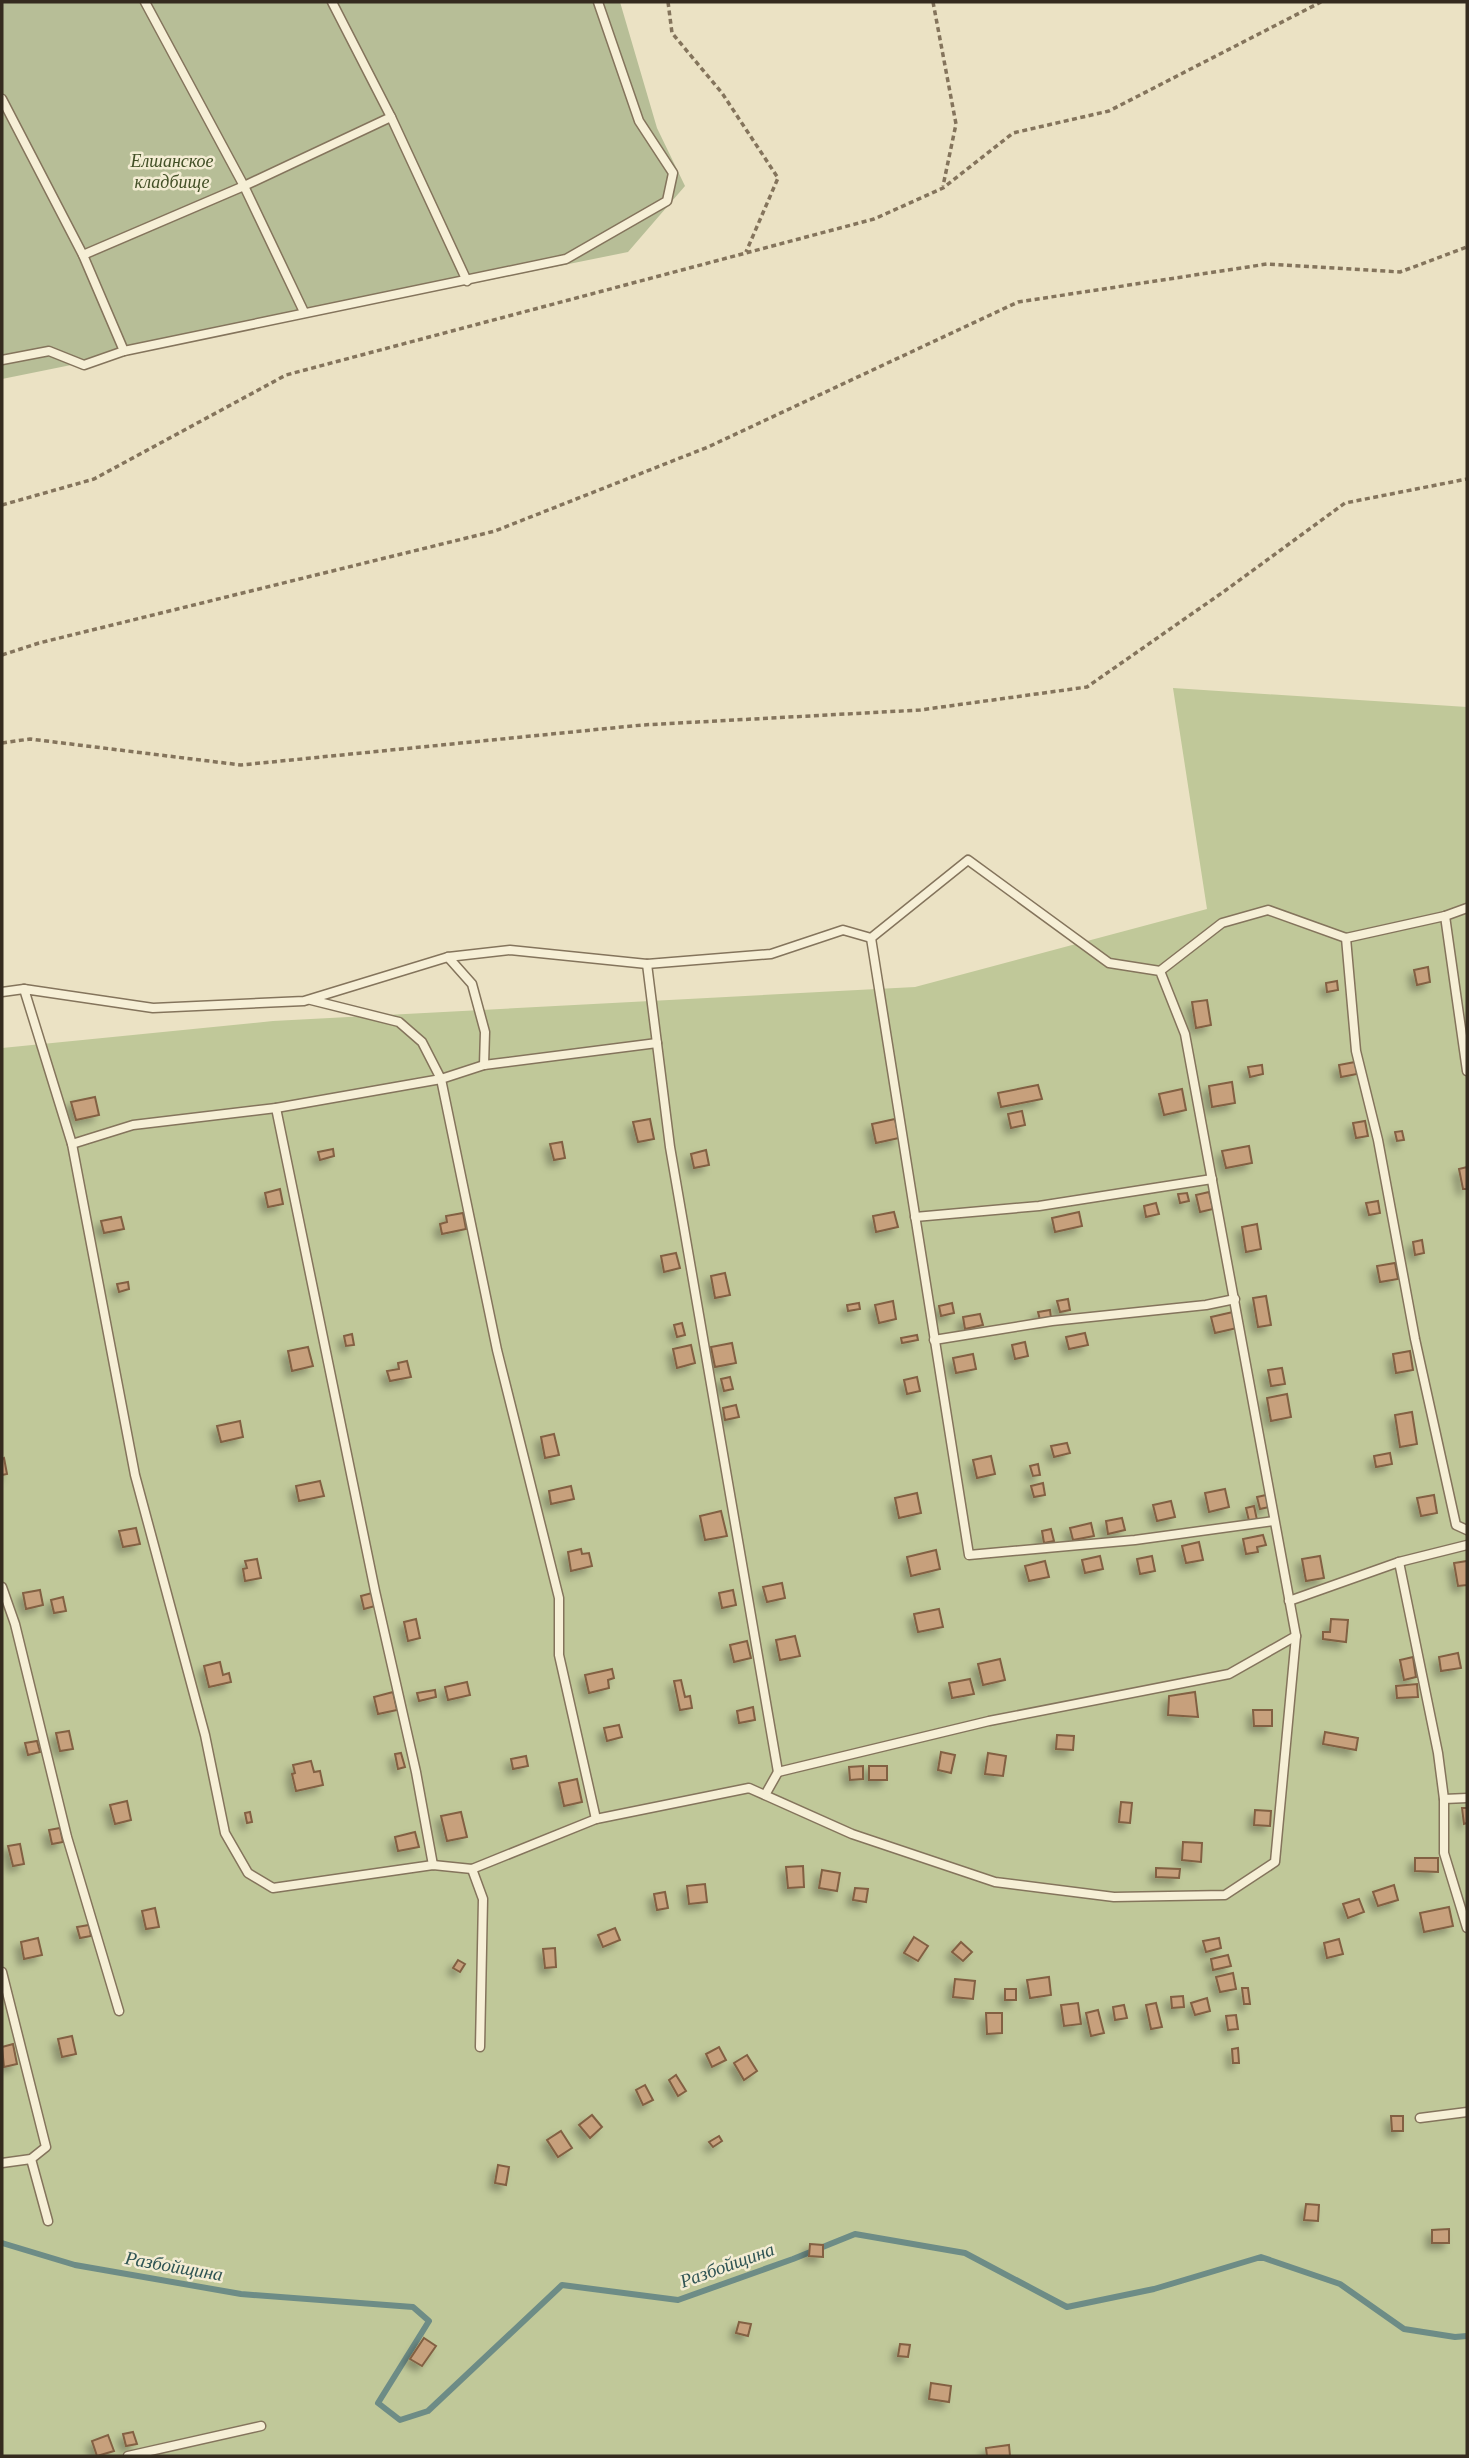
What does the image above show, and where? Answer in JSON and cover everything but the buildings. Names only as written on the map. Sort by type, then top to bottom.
[{"type":"lane","points":[[145,2],[244,186],[304,312]]},
{"type":"lane","points":[[332,2],[391,117],[467,281]]},
{"type":"lane","points":[[2,360],[49,351],[84,365],[124,351],[566,259],[667,201],[673,173],[639,121],[598,2]]},
{"type":"lane","points":[[2,99],[83,255],[124,351]]},
{"type":"lane","points":[[83,255],[244,186],[391,117]]},
{"type":"lane","points":[[871,938],[968,860],[1109,964],[1160,971],[1222,923],[1268,910],[1346,938],[1445,916],[1467,908]]},
{"type":"lane","points":[[1445,916],[1467,1071]]},
{"type":"lane","points":[[2,992],[24,989],[153,1008],[308,999],[448,957],[510,950],[647,964],[771,954],[843,930],[871,938]]},
{"type":"lane","points":[[871,938],[969,1555],[1135,1540],[1274,1521]]},
{"type":"lane","points":[[1346,938],[1356,1051],[1378,1140],[1415,1339],[1456,1525],[1467,1530]]},
{"type":"lane","points":[[448,957],[472,984],[485,1032],[484,1065]]},
{"type":"lane","points":[[647,964],[670,1147],[778,1772],[765,1796]]},
{"type":"lane","points":[[24,989],[72,1144],[135,1475],[205,1735],[225,1833],[248,1872],[273,1888],[433,1865],[472,1869],[596,1819],[749,1788],[852,1834],[995,1882],[1114,1896],[1225,1895],[1275,1862],[1296,1636],[1185,1034],[1160,971]]},
{"type":"lane","points":[[308,999],[399,1022],[422,1042],[441,1079],[497,1350],[559,1598],[559,1655],[596,1819]]},
{"type":"lane","points":[[72,1144],[133,1125],[276,1108],[441,1079],[484,1065],[657,1043]]},
{"type":"lane","points":[[276,1108],[375,1591],[416,1772],[433,1865]]},
{"type":"lane","points":[[915,1217],[1039,1206],[1212,1179]]},
{"type":"lane","points":[[934,1340],[1052,1321],[1206,1305],[1235,1299]]},
{"type":"lane","points":[[1289,1601],[1399,1562],[1467,1545]]},
{"type":"lane","points":[[1399,1562],[1438,1754],[1444,1800],[1444,1853],[1467,1928]]},
{"type":"lane","points":[[2,1587],[15,1623],[67,1837],[118,2011]]},
{"type":"lane","points":[[778,1772],[989,1721],[1229,1674],[1296,1636]]},
{"type":"lane","points":[[1444,1800],[1467,1798]]},
{"type":"lane","points":[[472,1869],[483,1899],[480,2047]]},
{"type":"lane","points":[[2,1972],[46,2147],[31,2159],[2,2163]]},
{"type":"lane","points":[[1420,2118],[1467,2112]]},
{"type":"lane","points":[[31,2159],[48,2221]]},
{"type":"lane","points":[[128,2456],[261,2426]]},
{"type":"path","points":[[668,2],[672,33],[722,93],[778,178],[746,252]]},
{"type":"path","points":[[933,2],[956,124],[943,188]]},
{"type":"path","points":[[2,505],[94,479],[286,375],[874,219],[943,188],[1013,134],[1109,111],[1321,2]]},
{"type":"path","points":[[2,655],[39,643],[495,531],[708,447],[1018,302],[1267,264],[1401,272],[1467,247]]},
{"type":"path","points":[[2,743],[30,739],[241,765],[642,725],[920,710],[1087,687],[1345,503],[1467,479]]},
{"type":"green space","name":"Елшанское кладбище","points":[[2,2],[620,2],[657,128],[685,186],[628,252],[2,379]]},
{"type":"green space","points":[[1173,688],[1467,707],[1467,2456],[2,2456],[2,1048],[273,1021],[915,987],[1207,909]]},
{"type":"waterway","name":"Разбойщина","points":[[2,2243],[75,2265],[241,2294],[413,2307],[429,2321],[378,2403],[400,2420],[428,2411],[562,2285],[678,2300],[855,2234],[965,2253],[1067,2307],[1154,2289],[1261,2257],[1340,2284],[1404,2329],[1455,2337],[1467,2336]]}]
